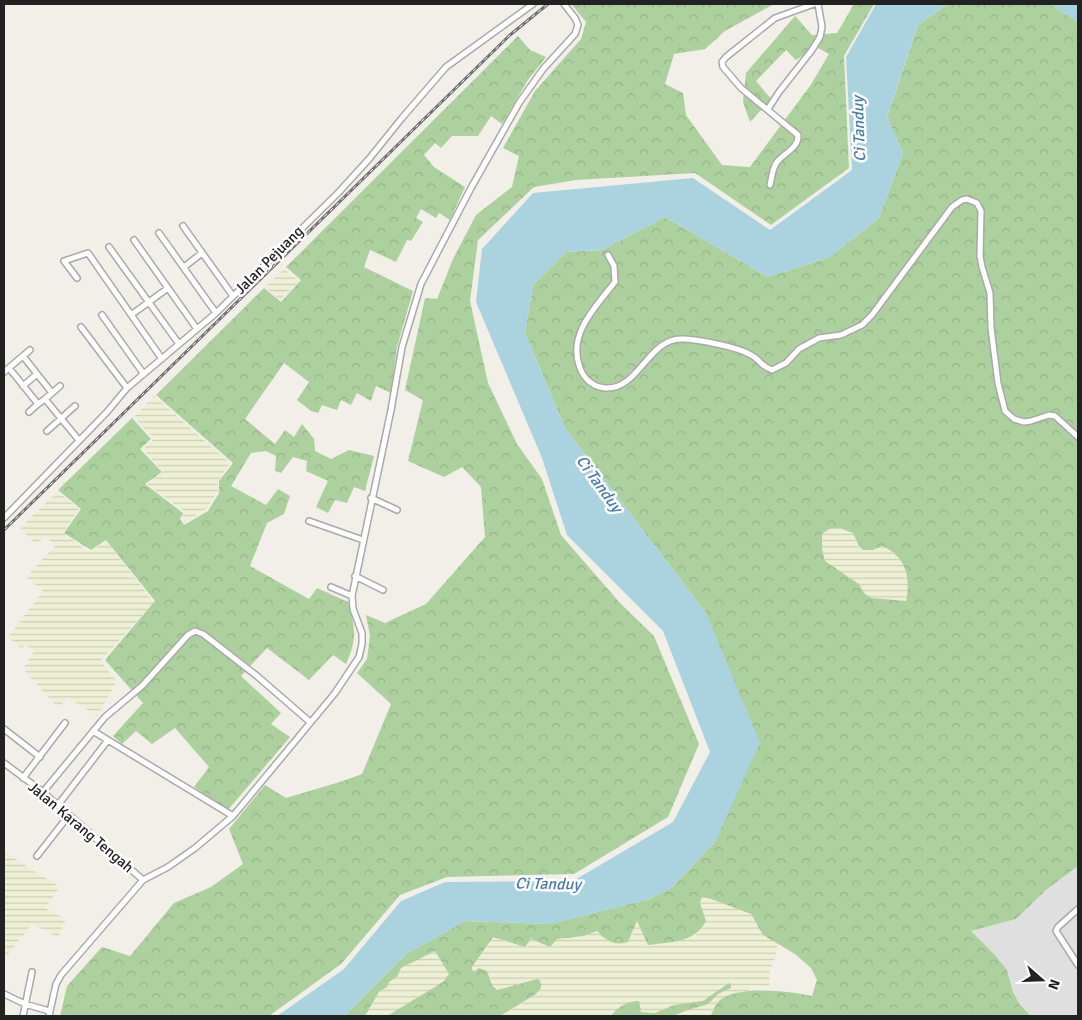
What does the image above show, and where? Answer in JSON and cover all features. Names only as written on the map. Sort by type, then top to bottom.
[{"type":"street","name":"Jalan Pejuang","points":[[4,518],[78,439],[107,412],[127,388],[216,313],[357,173],[446,67],[533,4]]},
{"type":"street","points":[[143,880],[168,867],[195,848],[233,816],[335,694],[359,658],[362,633],[353,609],[352,596],[355,576],[391,410],[402,347],[421,284],[474,182],[519,103],[543,69],[575,34],[578,25],[564,4]]},
{"type":"street","points":[[768,109],[820,37],[822,27],[816,4],[775,18],[722,62],[723,66],[741,88],[799,137],[795,145],[776,163],[770,185]]},
{"type":"street","points":[[608,255],[614,266],[615,282],[590,314],[577,337],[576,358],[581,373],[589,383],[605,388],[618,386],[639,371],[649,356],[668,341],[681,339],[736,348],[752,355],[762,367],[772,370],[786,363],[799,349],[820,338],[841,335],[862,325],[872,315],[952,207],[962,200],[972,201],[977,203],[981,211],[980,256],[990,293],[991,328],[998,383],[1005,410],[1014,419],[1019,421],[1031,421],[1049,415],[1055,416],[1078,437]]},
{"type":"street","points":[[183,226],[233,296]]},
{"type":"street","points":[[159,233],[216,313]]},
{"type":"street","points":[[134,240],[197,329]]},
{"type":"street","points":[[109,247],[179,344]]},
{"type":"street","points":[[77,278],[64,260],[88,253],[162,359]]},
{"type":"street","points":[[184,267],[202,253]]},
{"type":"street","points":[[131,315],[168,288]]},
{"type":"street","points":[[102,315],[143,373]]},
{"type":"street","points":[[81,327],[127,388]]},
{"type":"street","points":[[4,372],[30,350]]},
{"type":"street","points":[[22,356],[52,393]]},
{"type":"street","points":[[9,368],[38,404]]},
{"type":"street","points":[[23,386],[37,374]]},
{"type":"street","points":[[29,412],[60,386]]},
{"type":"street","points":[[45,399],[78,439]]},
{"type":"street","points":[[47,431],[75,406]]},
{"type":"street","points":[[371,498],[397,510]]},
{"type":"street","points":[[309,522],[363,540]]},
{"type":"street","points":[[355,576],[383,590]]},
{"type":"street","points":[[331,587],[352,596]]},
{"type":"street","points":[[43,792],[104,718],[142,686],[188,635],[195,631],[203,634],[258,676],[310,722]]},
{"type":"street","points":[[23,778],[65,723]]},
{"type":"street","points":[[4,729],[40,757]]},
{"type":"street","points":[[93,731],[233,816]]},
{"type":"street","points":[[58,805],[108,740]]},
{"type":"street","name":"Jalan Karang Tengah","points":[[4,763],[43,792],[143,880],[61,976],[56,984],[49,1014]]},
{"type":"street","points":[[37,856],[69,815]]},
{"type":"street","points":[[1078,909],[1056,931],[1078,965]]},
{"type":"street","points":[[23,1016],[32,972]]},
{"type":"street","points":[[4,994],[49,1014]]},
{"type":"shaded area","points":[[1078,866],[1078,1016],[1031,1016],[1020,1005],[1013,992],[1007,970],[971,931],[1016,919],[1046,890]]},
{"type":"green space","points":[[573,4],[774,4],[725,31],[705,49],[674,54],[665,84],[683,93],[686,115],[722,165],[750,167],[810,86],[829,54],[816,47],[796,60],[786,50],[756,81],[771,99],[750,122],[743,102],[746,73],[795,16],[812,35],[837,33],[854,4],[874,4],[844,56],[849,168],[771,225],[695,173],[576,180],[534,187],[478,240],[470,301],[488,383],[517,444],[542,479],[561,535],[620,603],[654,636],[699,744],[668,817],[574,874],[447,877],[400,895],[341,964],[269,1016],[60,1016],[67,986],[102,947],[130,956],[174,903],[211,887],[243,864],[229,829],[265,785],[286,798],[362,774],[391,704],[357,673],[367,659],[370,636],[366,615],[385,623],[426,604],[485,537],[481,487],[462,467],[444,477],[408,461],[423,400],[405,390],[425,298],[437,299],[453,259],[476,215],[512,187],[519,156],[503,148],[535,91],[581,39],[586,22]]},
{"type":"green space","points":[[948,4],[1050,4],[1078,22],[1078,866],[1046,890],[1016,919],[971,931],[1007,970],[1013,992],[1020,1005],[1031,1016],[710,1016],[718,1002],[729,995],[739,992],[764,990],[812,996],[817,980],[811,968],[795,954],[763,935],[751,914],[702,897],[700,903],[706,921],[695,934],[673,942],[648,945],[637,921],[628,942],[623,943],[611,942],[597,931],[584,936],[557,939],[550,947],[531,939],[525,947],[493,937],[472,967],[472,970],[475,971],[479,968],[487,971],[492,985],[497,990],[537,979],[540,980],[541,988],[536,994],[500,1016],[387,1016],[443,982],[449,974],[435,951],[401,968],[397,977],[379,992],[365,1016],[344,1016],[406,954],[465,921],[550,924],[649,899],[671,888],[715,842],[706,613],[565,428],[525,333],[533,285],[566,252],[602,250],[665,217],[768,277],[830,257],[879,218],[903,153],[887,117],[918,25]],"holes":[[[840,528],[853,533],[863,550],[873,550],[882,546],[897,556],[907,576],[906,601],[872,598],[865,594],[859,584],[825,561],[822,548],[822,534],[829,529]]]},
{"type":"green space","points":[[518,36],[530,50],[546,57],[528,80],[502,124],[491,116],[478,136],[452,136],[441,148],[435,143],[424,155],[434,167],[465,187],[450,220],[439,213],[436,218],[421,209],[416,218],[423,222],[411,241],[407,240],[396,262],[370,250],[364,267],[413,291],[397,347],[391,393],[376,386],[371,401],[357,393],[351,405],[341,400],[337,410],[322,405],[318,413],[311,411],[297,400],[309,382],[284,363],[245,419],[275,444],[285,430],[294,437],[302,424],[314,439],[315,451],[331,459],[349,450],[374,456],[365,491],[354,487],[347,503],[335,500],[328,513],[316,507],[328,481],[306,471],[307,461],[293,457],[281,473],[275,471],[276,456],[266,451],[251,453],[231,486],[266,505],[278,489],[290,496],[284,514],[267,523],[250,566],[309,599],[317,588],[348,602],[354,640],[346,664],[333,655],[309,680],[267,648],[241,676],[281,713],[271,724],[290,737],[228,810],[194,787],[209,767],[175,728],[152,744],[136,731],[122,744],[113,736],[143,703],[105,660],[155,601],[106,540],[91,550],[64,533],[81,509],[58,490],[132,418],[151,439],[140,449],[162,472],[145,484],[183,513],[180,519],[184,525],[208,511],[219,493],[219,481],[233,463],[156,395],[264,288],[281,302],[301,280],[286,267]]},
{"type":"green space","points":[[284,269],[299,281],[280,300],[265,287]]},
{"type":"green space","points":[[154,396],[230,463],[218,481],[218,491],[206,509],[185,522],[182,518],[184,511],[147,484],[163,472],[143,449],[154,439],[134,417]]},
{"type":"green space","points":[[59,493],[79,509],[63,533],[89,552],[107,541],[154,603],[100,661],[117,681],[97,716],[67,697],[58,708],[23,669],[34,651],[26,645],[21,648],[8,637],[43,591],[26,577],[55,546],[46,536],[36,544],[20,528],[54,495]]},
{"type":"green space","points":[[840,528],[853,533],[858,544],[882,546],[900,558],[907,570],[909,587],[906,601],[872,598],[865,594],[859,584],[825,561],[822,548],[822,534],[829,529]]},
{"type":"green space","points":[[4,852],[60,887],[45,908],[66,919],[58,937],[32,924],[4,959]]},
{"type":"green space","points":[[702,897],[751,914],[763,935],[777,943],[776,955],[770,970],[769,986],[749,985],[749,991],[726,997],[718,1002],[710,1016],[673,1016],[708,1004],[718,994],[731,988],[727,985],[707,999],[695,1003],[674,1005],[655,1013],[614,1011],[611,1016],[500,1016],[527,1000],[537,979],[497,990],[492,985],[487,971],[472,970],[472,967],[493,937],[525,947],[531,939],[546,946],[557,939],[584,936],[597,931],[601,935],[632,936],[636,920],[649,945],[694,936],[701,930],[706,921],[700,903]]},
{"type":"green space","points":[[435,950],[449,974],[443,982],[387,1016],[365,1016],[379,992],[397,977],[401,968]]},
{"type":"green space","points":[[729,983],[731,988],[718,994],[708,1004],[673,1016],[611,1016],[620,1007],[635,1001],[639,1001],[641,1012],[655,1013],[674,1005],[703,1001]]},
{"type":"water","name":"Ci Tanduy","points":[[876,4],[948,4],[918,25],[887,116],[903,153],[879,218],[830,257],[768,277],[665,217],[602,250],[566,252],[533,285],[525,333],[565,428],[706,613],[760,743],[715,842],[671,888],[649,899],[550,924],[465,921],[406,954],[344,1016],[277,1016],[344,969],[401,901],[445,882],[573,881],[673,822],[710,752],[663,631],[567,535],[542,458],[476,302],[482,249],[533,193],[693,178],[770,230],[852,170],[846,57]]},
{"type":"water","points":[[1050,4],[1078,4],[1078,22]]},
{"type":"railway","points":[[4,530],[510,35],[548,4]]}]
